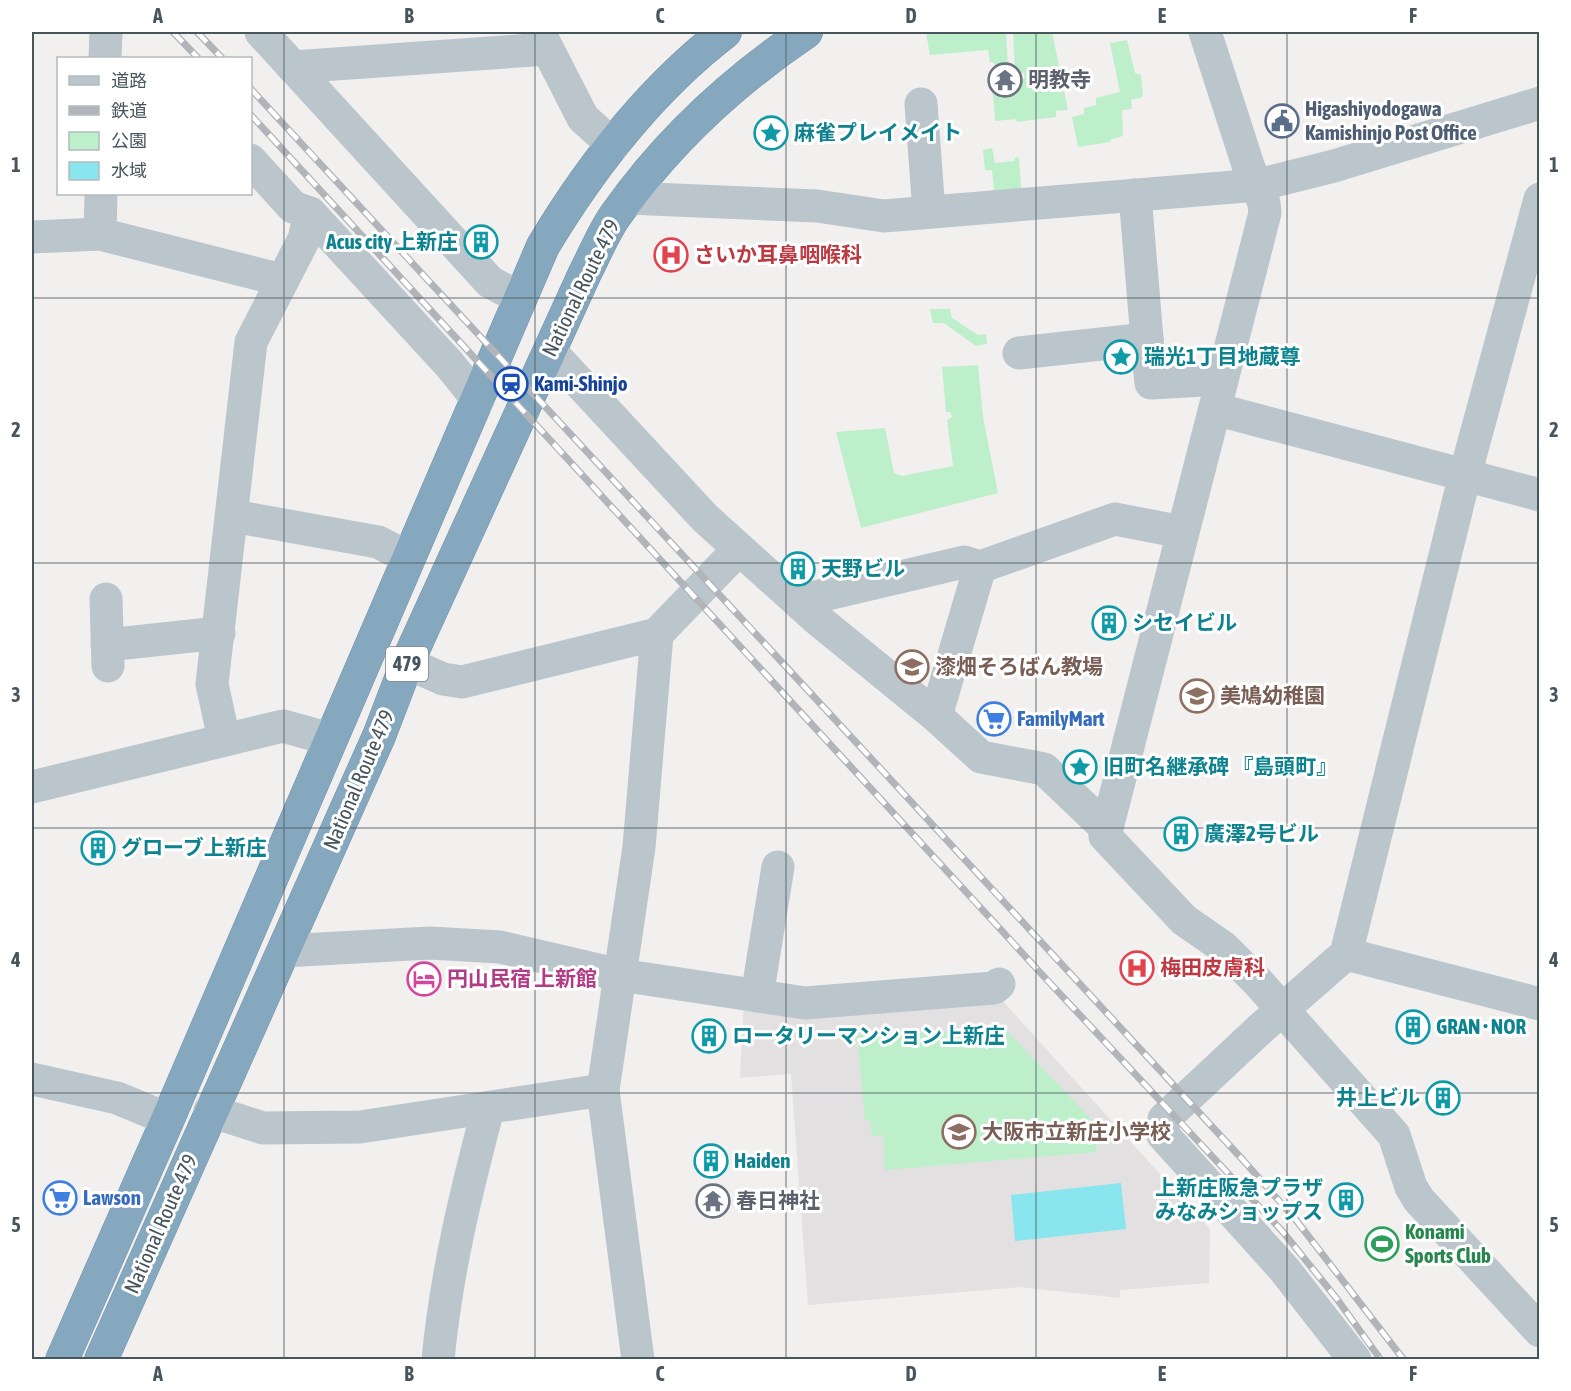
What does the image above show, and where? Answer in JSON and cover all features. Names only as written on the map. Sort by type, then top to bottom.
[{"type":"highway","name":"National Route 479","points":[[62,1359],[168,1119],[522,293],[532,277],[543,246],[571,199],[613,145],[685,66],[725,32]]},
{"type":"highway","name":"National Route 479","points":[[101,1359],[379,736],[407,663],[585,273],[614,218],[651,168],[693,122],[738,82],[806,32]]},
{"type":"street","points":[[105,57],[106,32]]},
{"type":"street","points":[[261,32],[490,282],[505,290],[522,293]]},
{"type":"street","points":[[1205,32],[1249,168],[1264,202],[1265,213],[1105,836],[1184,920],[1223,947],[1394,1135],[1411,1186],[1419,1200],[1539,1332]]},
{"type":"street","points":[[293,67],[543,40],[583,118],[613,145]]},
{"type":"street","points":[[628,198],[817,206],[884,216],[1258,185],[1334,166],[1539,103]]},
{"type":"street","points":[[921,104],[929,212]]},
{"type":"street","points":[[252,162],[293,207],[310,213],[450,365],[478,400]]},
{"type":"street","points":[[100,234],[101,195]]},
{"type":"street","points":[[1135,195],[1151,383],[1219,394],[1465,475],[1539,495]]},
{"type":"street","points":[[1355,1359],[1284,1269],[1163,1134],[1164,1119],[1347,954],[1465,475],[1539,199]]},
{"type":"street","points":[[224,739],[212,684],[233,516],[251,342],[304,239],[310,213]]},
{"type":"street","points":[[32,237],[100,234],[282,280]]},
{"type":"street","points":[[1018,353],[1147,339]]},
{"type":"street","points":[[550,351],[738,550],[936,716],[981,757],[1044,769],[1106,828]]},
{"type":"street","points":[[233,516],[378,542],[409,558]]},
{"type":"street","points":[[798,601],[964,562],[980,567],[1115,519],[1182,532]]},
{"type":"street","points":[[407,663],[443,679],[462,682],[657,634],[738,550]]},
{"type":"street","points":[[936,716],[980,567]]},
{"type":"street","points":[[106,598],[107,657],[219,633]]},
{"type":"street","points":[[638,1359],[603,1090],[639,847],[657,634]]},
{"type":"street","points":[[32,787],[284,726],[330,739]]},
{"type":"street","points":[[757,996],[778,867]]},
{"type":"street","points":[[283,951],[430,943],[500,946],[620,975],[805,1003],[994,988],[999,984]]},
{"type":"street","points":[[1347,954],[1539,1004]]},
{"type":"street","points":[[32,1079],[117,1098],[168,1119]]},
{"type":"street","points":[[210,1111],[263,1128],[360,1127],[603,1090]]},
{"type":"street","points":[[438,1359],[442,1312],[456,1240],[488,1109]]},
{"type":"shaded area","name":"大阪市立新庄小学校","points":[[998,996],[1210,1229],[1209,1283],[1120,1290],[1120,1298],[1020,1287],[808,1305],[791,1074],[740,1078],[744,1000]]},
{"type":"green space","points":[[1006,32],[1008,66],[996,67],[993,62],[990,62],[988,50],[930,55],[926,33]]},
{"type":"green space","points":[[1013,32],[1052,32],[1068,110],[1056,111],[1056,117],[1017,122],[1016,119],[995,121],[992,84],[1001,77],[1003,84],[1025,78],[1024,73],[1015,72]]},
{"type":"green space","points":[[1127,40],[1135,73],[1141,75],[1143,97],[1131,100],[1132,109],[1122,110],[1123,136],[1112,139],[1110,142],[1078,147],[1072,117],[1084,114],[1084,108],[1096,105],[1096,98],[1120,92],[1110,43]]},
{"type":"green space","points":[[992,148],[995,163],[1014,161],[1019,157],[1022,199],[995,200],[992,170],[985,170],[983,150]]},
{"type":"green space","points":[[930,309],[950,309],[952,318],[978,335],[986,334],[987,344],[976,346],[944,323],[933,323]]},
{"type":"green space","points":[[978,365],[983,417],[998,493],[861,528],[836,432],[885,428],[894,473],[902,476],[953,466],[947,420],[952,417],[950,412],[946,412],[942,367]]},
{"type":"green space","points":[[1006,1030],[1093,1121],[1097,1152],[885,1170],[883,1135],[872,1136],[870,1121],[865,1120],[857,1035]]},
{"type":"water","points":[[1121,1183],[1126,1229],[1015,1241],[1011,1195]]},
{"type":"railway","points":[[173,32],[197,57]]},
{"type":"railway","points":[[197,32],[221,57]]},
{"type":"railway","points":[[252,90],[1243,1160],[1296,1220],[1404,1360]]},
{"type":"railway","points":[[252,116],[1048,981],[1283,1232],[1337,1299],[1381,1360]]},
{"type":"place","name":"明教寺","points":[[1005,80]]},
{"type":"place","name":"Higashiyodogawa Kamishinjo Post Office","points":[[1282,121]]},
{"type":"place","name":"麻雀プレイメイト","points":[[771,133]]},
{"type":"place","name":"Acus city 上新庄","points":[[481,242]]},
{"type":"place","name":"さいか耳鼻咽喉科","points":[[671,255]]},
{"type":"place","name":"瑞光1丁目地蔵尊","points":[[1121,357]]},
{"type":"place","name":"Kami-Shinjo","points":[[511,384]]},
{"type":"place","name":"天野ビル","points":[[798,569]]},
{"type":"place","name":"シセイビル","points":[[1109,623]]},
{"type":"place","name":"漆畑そろばん教場","points":[[912,667]]},
{"type":"place","name":"美鳩幼稚園","points":[[1197,696]]},
{"type":"place","name":"FamilyMart","points":[[994,719]]},
{"type":"place","name":"旧町名継承碑 『島頭町』","points":[[1080,767]]},
{"type":"place","name":"廣澤2号ビル","points":[[1181,834]]},
{"type":"place","name":"グローブ上新庄","points":[[98,848]]},
{"type":"place","name":"梅田皮膚科","points":[[1137,968]]},
{"type":"place","name":"円山民宿 上新館","points":[[424,979]]},
{"type":"place","name":"GRAN･NOR","points":[[1413,1027]]},
{"type":"place","name":"ロータリーマンション上新庄","points":[[709,1036]]},
{"type":"place","name":"井上ビル","points":[[1443,1098]]},
{"type":"place","name":"大阪市立新庄小学校","points":[[959,1132]]},
{"type":"place","name":"Haiden","points":[[711,1161]]},
{"type":"place","name":"Lawson","points":[[60,1198]]},
{"type":"place","name":"上新庄阪急プラザ みなみショップス","points":[[1346,1200]]},
{"type":"place","name":"春日神社","points":[[713,1201]]},
{"type":"place","name":"Konami Sports Club","points":[[1382,1244]]}]
